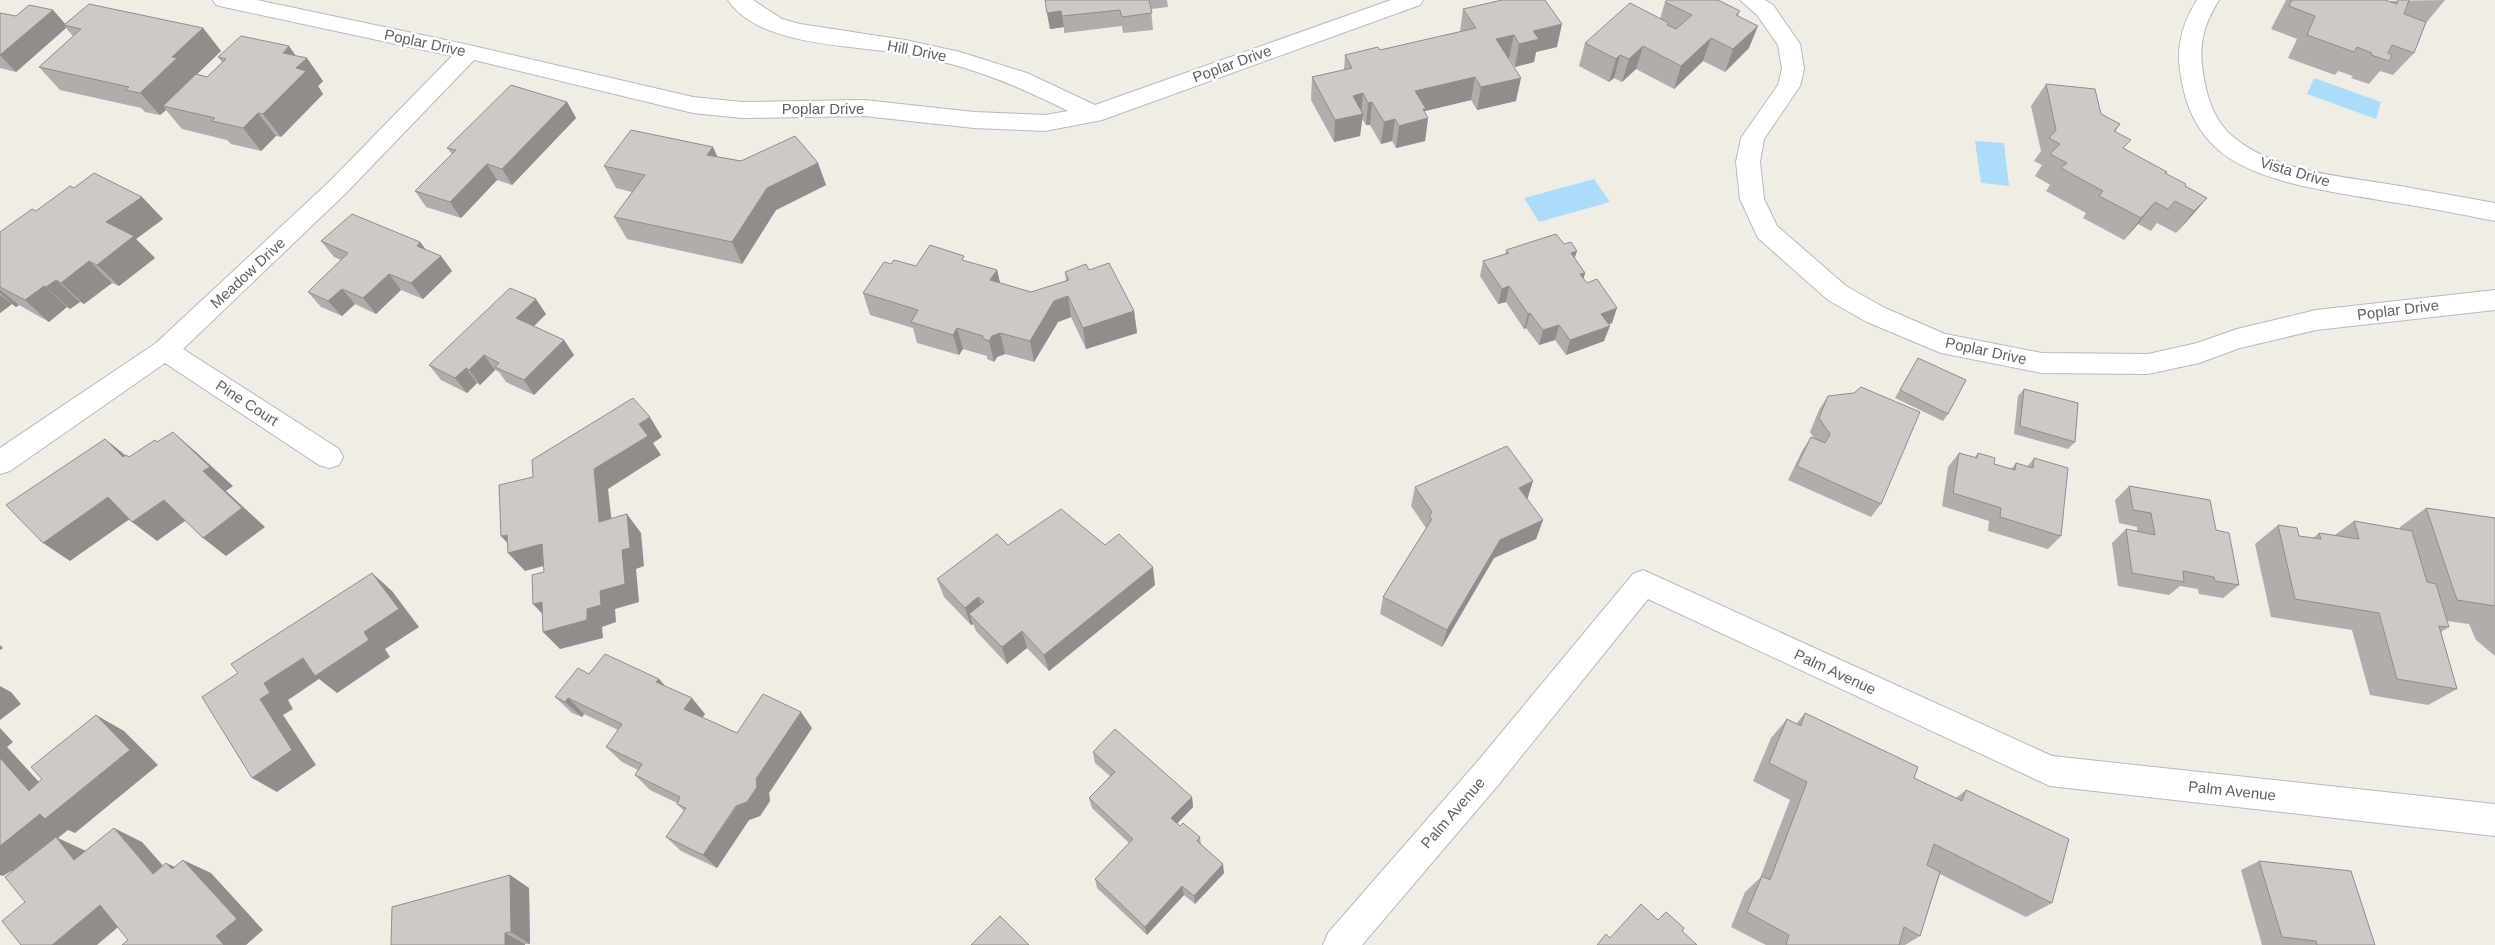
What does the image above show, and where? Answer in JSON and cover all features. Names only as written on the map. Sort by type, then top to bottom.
[{"type":"street","name":"Poplar Drive","points":[[224,0],[469,52],[693,106],[742,110],[864,108],[974,120],[1045,123],[1094,114],[1412,0]]},
{"type":"street","name":"Hill Drive","points":[[739,0],[744,6],[771,21],[805,33],[850,41],[903,46],[996,69],[1094,114]]},
{"type":"street","name":"Poplar Drive","points":[[1751,0],[1764,10],[1789,44],[1793,69],[1789,86],[1753,138],[1748,162],[1752,199],[1767,232],[1837,293],[1876,315],[1941,342],[2042,363],[2148,364],[2200,353],[2237,339],[2316,320],[2495,300]]},
{"type":"street","name":"Vista Drive","points":[[2208,0],[2197,15],[2188,37],[2190,66],[2200,112],[2224,142],[2253,160],[2320,181],[2495,212]]},
{"type":"street","name":"Meadow Drive","points":[[0,463],[165,350],[338,188],[469,52]]},
{"type":"street","name":"Pine Court","points":[[165,350],[329,457]]},
{"type":"street","name":"Palm Avenue","points":[[1340,945],[1488,773],[1643,583],[2050,771],[2495,820]]},
{"type":"water","points":[[2314,78],[2381,102],[2376,119],[2307,94]]},
{"type":"water","points":[[1975,141],[2004,143],[2009,186],[1981,183]]},
{"type":"water","points":[[1594,179],[1610,202],[1539,222],[1524,198]]},
{"type":"building","points":[[1045,0],[1149,0],[1152,13],[1122,17],[1120,10],[1062,16],[1061,11],[1047,13]]},
{"type":"building","points":[[1502,0],[1545,0],[1562,24],[1533,31],[1539,39],[1519,44],[1514,35],[1496,39],[1521,78],[1481,87],[1475,77],[1415,91],[1426,109],[1423,109],[1428,118],[1399,126],[1395,119],[1384,122],[1372,102],[1368,103],[1363,93],[1353,96],[1363,114],[1335,120],[1312,77],[1352,68],[1345,55],[1378,47],[1380,50],[1476,28],[1463,9]]},
{"type":"building","points":[[1667,0],[1718,0],[1740,11],[1736,15],[1758,26],[1733,49],[1711,38],[1681,66],[1643,46],[1629,59],[1620,55],[1616,59],[1585,43],[1630,3],[1669,23],[1667,25],[1676,29],[1692,15],[1665,2]]},
{"type":"building","points":[[2292,0],[2385,0],[2397,4],[2398,0],[2409,0],[2404,14],[2426,22],[2414,53],[2392,45],[2388,53],[2392,55],[2389,61],[2371,55],[2372,53],[2357,47],[2354,52],[2307,35],[2315,16],[2289,6]]},
{"type":"building","points":[[89,4],[203,28],[172,57],[177,58],[140,93],[125,90],[129,87],[39,67],[81,29],[64,25]]},
{"type":"building","points":[[29,5],[53,10],[0,55],[0,13],[16,16]]},
{"type":"building","points":[[241,36],[289,46],[283,53],[307,58],[296,68],[306,71],[263,114],[258,113],[243,128],[212,121],[215,118],[163,106],[196,74],[207,77],[226,59],[218,57]]},
{"type":"building","points":[[2046,84],[2095,89],[2101,114],[2120,124],[2114,131],[2131,140],[2123,148],[2167,172],[2165,173],[2207,198],[2194,211],[2175,201],[2168,209],[2155,202],[2141,218],[2099,196],[2103,191],[2061,168],[2067,163],[2050,154],[2060,144],[2049,138],[2056,130]]},
{"type":"building","points":[[511,85],[567,102],[502,169],[487,164],[450,202],[415,191],[456,150],[447,148]]},
{"type":"building","points":[[631,130],[713,147],[707,155],[741,161],[795,136],[818,163],[767,188],[732,242],[614,217],[645,175],[604,166]]},
{"type":"building","points":[[94,173],[142,197],[106,222],[134,236],[97,265],[89,261],[61,283],[56,280],[25,300],[0,287],[0,232],[32,209],[36,211],[70,186],[74,188]]},
{"type":"building","points":[[352,214],[420,242],[417,246],[441,256],[411,283],[389,274],[363,298],[342,289],[328,301],[308,292],[348,253],[321,241]]},
{"type":"building","points":[[1556,234],[1564,244],[1571,242],[1577,251],[1571,253],[1585,273],[1580,274],[1587,283],[1597,279],[1617,308],[1601,314],[1610,326],[1570,340],[1559,325],[1543,330],[1530,313],[1528,314],[1509,286],[1502,289],[1483,261],[1509,253],[1506,250]]},
{"type":"building","points":[[930,245],[964,256],[962,260],[997,270],[990,280],[1031,292],[1069,280],[1065,272],[1086,264],[1089,270],[1109,263],[1134,311],[1083,328],[1068,296],[1054,301],[1030,341],[1000,333],[992,336],[989,341],[982,338],[983,336],[957,328],[953,335],[911,322],[918,310],[863,293],[884,262],[891,264],[894,260],[916,266]]},
{"type":"building","points":[[510,288],[536,299],[516,318],[564,340],[524,380],[495,367],[499,363],[484,355],[469,370],[466,368],[455,378],[429,365]]},
{"type":"building","points":[[1918,358],[1966,380],[1948,414],[1900,390]]},
{"type":"building","points":[[1861,387],[1920,412],[1881,504],[1797,466],[1811,437],[1825,443],[1830,434],[1819,418],[1828,396],[1854,393]]},
{"type":"building","points":[[2024,389],[2078,403],[2075,442],[2020,426]]},
{"type":"building","points":[[633,398],[650,417],[639,424],[648,436],[594,469],[599,522],[627,514],[630,548],[622,550],[625,584],[600,591],[601,605],[587,609],[587,620],[543,632],[542,602],[533,604],[532,575],[544,572],[542,544],[508,553],[507,535],[501,536],[499,485],[533,477],[532,460]]},
{"type":"building","points":[[173,432],[210,467],[203,471],[242,508],[203,538],[164,500],[132,522],[108,497],[43,543],[6,505],[105,439],[123,457],[126,455],[129,457],[155,440],[157,442]]},
{"type":"building","points":[[1507,446],[1533,481],[1519,488],[1543,520],[1500,540],[1447,630],[1383,597],[1432,519],[1429,517],[1432,512],[1415,487]]},
{"type":"building","points":[[1959,453],[1977,458],[1978,453],[1995,458],[1994,464],[2015,470],[2016,463],[2033,468],[2034,458],[2068,468],[2061,536],[2000,517],[2001,508],[1953,493]]},
{"type":"building","points":[[2129,486],[2210,500],[2216,530],[2229,533],[2239,585],[2215,581],[2214,577],[2183,571],[2184,582],[2132,573],[2126,529],[2155,535],[2151,513],[2133,510]]},
{"type":"building","points":[[2426,508],[2495,518],[2495,606],[2457,600]]},
{"type":"building","points":[[1061,509],[1105,545],[1119,534],[1153,567],[1044,655],[1022,631],[1002,647],[969,614],[984,602],[978,597],[965,608],[937,579],[997,534],[1008,545]]},
{"type":"building","points":[[2354,521],[2412,531],[2427,582],[2436,584],[2449,627],[2439,626],[2457,689],[2397,679],[2379,613],[2295,599],[2278,525],[2297,528],[2299,536],[2321,539],[2319,533],[2359,539]]},
{"type":"building","points":[[372,573],[399,609],[364,632],[369,640],[315,676],[303,658],[264,683],[270,693],[260,699],[292,750],[252,778],[202,697],[238,673],[231,664]]},
{"type":"building","points":[[605,654],[659,679],[656,682],[692,698],[684,709],[737,733],[763,694],[801,712],[756,779],[757,787],[747,802],[736,806],[703,855],[666,837],[686,808],[677,804],[680,797],[635,775],[642,764],[606,747],[622,724],[568,698],[565,702],[555,697],[578,668],[589,674]]},
{"type":"building","points":[[1805,713],[1918,767],[1914,778],[1962,801],[1966,790],[2069,839],[2052,903],[1934,844],[1927,865],[1940,872],[1920,936],[1904,927],[1899,945],[1786,945],[1789,935],[1747,912],[1762,876],[1770,880],[1807,782],[1769,763],[1787,719],[1801,726]]},
{"type":"building","points":[[96,715],[130,750],[45,819],[40,814],[0,846],[0,758],[29,791],[42,779],[31,767]]},
{"type":"building","points":[[1115,729],[1192,797],[1171,818],[1180,826],[1183,823],[1200,837],[1197,841],[1223,864],[1194,896],[1182,886],[1145,927],[1095,879],[1133,839],[1089,798],[1115,772],[1093,752]]},
{"type":"building","points":[[114,828],[153,874],[166,863],[172,869],[183,860],[237,919],[216,936],[224,945],[122,945],[128,940],[100,905],[52,945],[21,945],[2,921],[25,902],[5,877],[56,837],[74,860]]},
{"type":"building","points":[[2259,861],[2351,871],[2375,945],[2317,945],[2316,941],[2282,937]]},
{"type":"building","points":[[510,875],[511,932],[505,933],[505,945],[391,945],[392,907]]},
{"type":"building","points":[[1641,904],[1658,920],[1666,912],[1684,928],[1682,931],[1697,945],[1597,945],[1606,934],[1610,938]]},
{"type":"building","points":[[1000,916],[1029,945],[971,945]]}]
